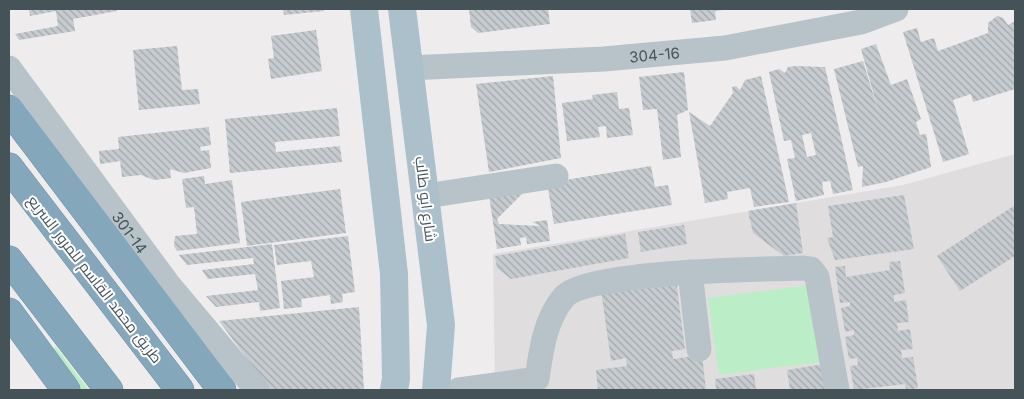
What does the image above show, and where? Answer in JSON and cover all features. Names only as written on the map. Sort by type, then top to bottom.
[{"type":"highway","points":[[9,109],[222,390]]},
{"type":"highway","name":"طريق محمد القاسم للمرور السريع","points":[[9,168],[180,390]]},
{"type":"highway","points":[[9,260],[109,390]]},
{"type":"highway","points":[[10,318],[66,390]]},
{"type":"main road","points":[[364,9],[394,274],[396,379],[394,390]]},
{"type":"main road","name":"شارع ابو طالب","points":[[402,9],[426,196],[447,389]]},
{"type":"street","name":"304-16","points":[[409,68],[604,59],[725,48],[862,22],[896,9]]},
{"type":"street","name":"301-14","points":[[9,68],[168,284],[256,390]]},
{"type":"street","points":[[426,196],[556,176]]},
{"type":"street","points":[[447,389],[541,384],[542,344],[551,318],[565,295],[594,283],[690,272],[811,270],[818,277],[837,390]]},
{"type":"street","points":[[690,272],[699,350]]},
{"type":"shaded area","points":[[1015,154],[1015,390],[495,390],[493,254],[903,185]]},
{"type":"green space","points":[[811,285],[821,362],[719,375],[708,298]]},
{"type":"green space","points":[[56,347],[89,390],[76,390],[49,353]]},
{"type":"building","points":[[29,9],[116,9],[117,11],[73,19],[75,31],[19,40],[15,34],[58,26],[56,11],[30,16]]},
{"type":"building","points":[[283,9],[324,9],[324,11],[284,15]]},
{"type":"building","points":[[469,9],[548,9],[550,24],[478,33],[471,27]]},
{"type":"building","points":[[690,9],[723,10],[715,11],[716,20],[692,23]]},
{"type":"building","points":[[997,16],[1003,18],[1008,25],[1015,21],[1015,89],[973,102],[971,94],[953,100],[969,154],[943,162],[903,32],[917,28],[921,42],[934,38],[938,51],[988,33],[988,23]]},
{"type":"building","points":[[316,30],[322,71],[271,79],[268,59],[274,58],[271,36]]},
{"type":"building","points":[[876,44],[891,85],[907,79],[921,119],[916,122],[920,135],[926,134],[931,167],[886,182],[862,187],[863,166],[858,167],[834,69],[863,61],[880,117],[861,49]]},
{"type":"building","points":[[177,46],[182,90],[198,89],[200,104],[139,110],[133,50]]},
{"type":"building","points":[[788,67],[825,67],[853,190],[833,194],[830,181],[822,182],[824,195],[796,201],[787,159],[795,158],[791,140],[784,141],[769,72],[779,69],[785,73]],"holes":[[[811,133],[816,155],[807,157],[802,135]]]},
{"type":"building","points":[[684,72],[688,110],[677,115],[681,157],[663,160],[657,109],[643,110],[639,77]]},
{"type":"building","points":[[553,76],[561,158],[489,172],[476,84]]},
{"type":"building","points":[[761,76],[789,202],[754,207],[750,188],[727,192],[728,199],[705,203],[689,112],[710,126],[733,93],[732,87],[736,86],[740,90],[745,80]]},
{"type":"building","points":[[617,92],[619,109],[629,108],[633,135],[607,138],[606,126],[598,127],[600,137],[567,141],[562,103],[593,99],[592,95]]},
{"type":"building","points":[[337,108],[340,136],[275,142],[276,152],[340,146],[342,162],[230,173],[225,119]]},
{"type":"building","points":[[209,127],[211,145],[200,147],[201,151],[209,150],[211,168],[184,173],[170,169],[171,178],[154,180],[141,175],[122,177],[120,161],[100,164],[99,151],[119,149],[118,137]]},
{"type":"building","points":[[651,166],[655,187],[668,185],[672,205],[554,224],[547,183]]},
{"type":"building","points":[[204,176],[205,184],[232,180],[240,243],[177,251],[174,246],[175,236],[197,234],[194,207],[186,208],[182,179]]},
{"type":"building","points":[[534,182],[497,219],[499,224],[541,226],[532,222],[547,220],[550,241],[527,244],[526,237],[520,238],[521,245],[497,249],[488,189]]},
{"type":"building","points":[[340,189],[346,233],[247,246],[241,202]]},
{"type":"building","points":[[904,195],[914,249],[835,260],[827,238],[833,237],[828,206]]},
{"type":"building","points":[[796,203],[803,253],[784,256],[753,233],[748,211]]},
{"type":"building","points":[[1015,205],[1015,256],[960,291],[937,256]]},
{"type":"building","points":[[684,225],[687,244],[641,252],[638,232]]},
{"type":"building","points":[[625,234],[629,258],[511,279],[497,268],[495,256]]},
{"type":"building","points":[[348,236],[355,292],[342,294],[343,302],[331,304],[330,295],[301,299],[302,307],[284,309],[281,281],[314,277],[311,261],[277,265],[274,245]]},
{"type":"building","points":[[272,244],[280,308],[260,311],[259,302],[216,307],[206,296],[258,290],[255,274],[208,279],[202,270],[254,264],[253,258],[187,265],[179,255]]},
{"type":"building","points":[[900,261],[905,293],[894,295],[894,302],[906,300],[909,322],[897,323],[898,331],[910,329],[913,349],[901,350],[902,358],[913,357],[918,388],[906,390],[905,384],[854,390],[850,366],[858,365],[857,358],[849,359],[845,337],[854,335],[854,330],[845,332],[841,308],[850,306],[850,302],[840,303],[835,267],[845,266],[846,277],[890,270],[889,262]]},
{"type":"building","points":[[676,280],[685,349],[672,351],[673,359],[702,355],[706,390],[598,390],[596,370],[627,366],[626,358],[611,361],[601,290]]},
{"type":"building","points":[[359,307],[364,390],[270,390],[219,321]]},
{"type":"building","points":[[824,364],[828,390],[790,390],[787,370]]},
{"type":"building","points":[[754,374],[756,390],[716,390],[715,379]]}]
